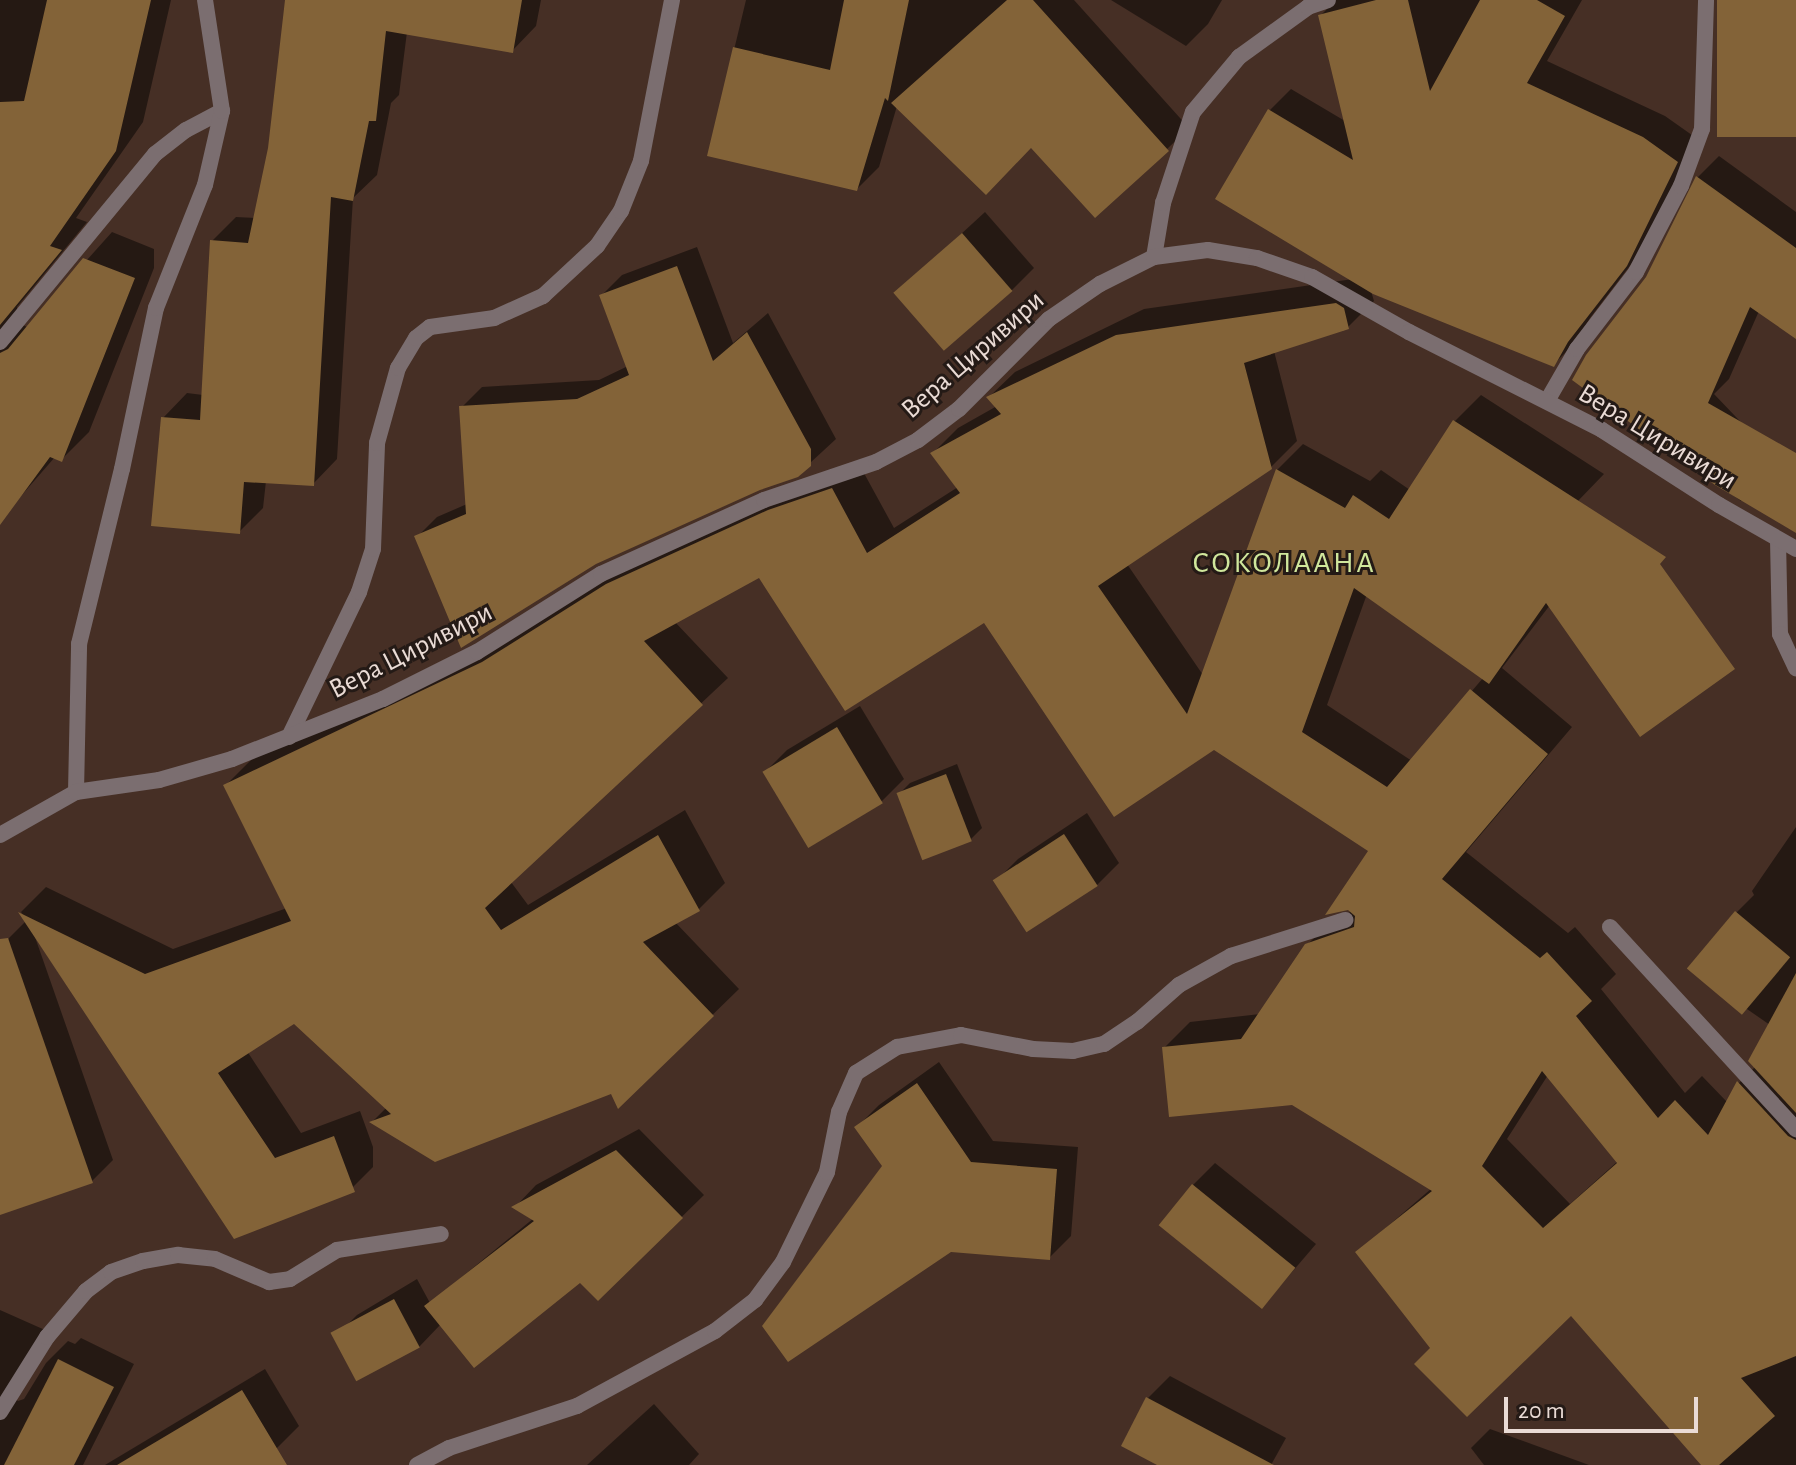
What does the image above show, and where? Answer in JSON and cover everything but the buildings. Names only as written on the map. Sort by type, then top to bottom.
[{"type":"street","points":[[0,835],[76,792],[79,644],[122,469],[156,308],[205,185],[222,111],[205,0]]},
{"type":"street","points":[[289,737],[359,592],[373,549],[377,443],[398,368],[416,338],[430,327],[494,318],[543,296],[597,246],[621,211],[641,161],[672,0]]},
{"type":"street","points":[[1154,257],[1163,203],[1193,112],[1239,57],[1308,7],[1328,0]]},
{"type":"street","points":[[1547,401],[1577,349],[1636,272],[1681,186],[1702,129],[1706,0]]},
{"type":"street","points":[[0,342],[155,154],[186,130],[222,111]]},
{"type":"street","name":"Вера Циривири","points":[[76,792],[159,780],[289,737],[383,699],[465,658],[601,574],[764,500],[876,462],[918,440],[959,409],[1049,319],[1100,284],[1154,257],[1208,250],[1257,258],[1312,277],[1409,332],[1602,430],[1796,549]]},
{"type":"street","points":[[1778,540],[1780,634],[1796,668]]},
{"type":"street","points":[[417,1465],[449,1448],[577,1406],[693,1344],[755,1300],[783,1262],[827,1172],[839,1112],[856,1073],[897,1047],[961,1035],[1059,1050],[1104,1044],[1137,1022],[1179,985],[1231,956],[1345,920]]},
{"type":"street","points":[[1610,927],[1796,1129]]},
{"type":"street","points":[[0,1412],[47,1337],[86,1291],[111,1272],[143,1261],[178,1255],[215,1259],[269,1282],[290,1279],[337,1250],[441,1234]]},
{"type":"district","name":"СОКОЛААНА","points":[[1284,563]]}]
